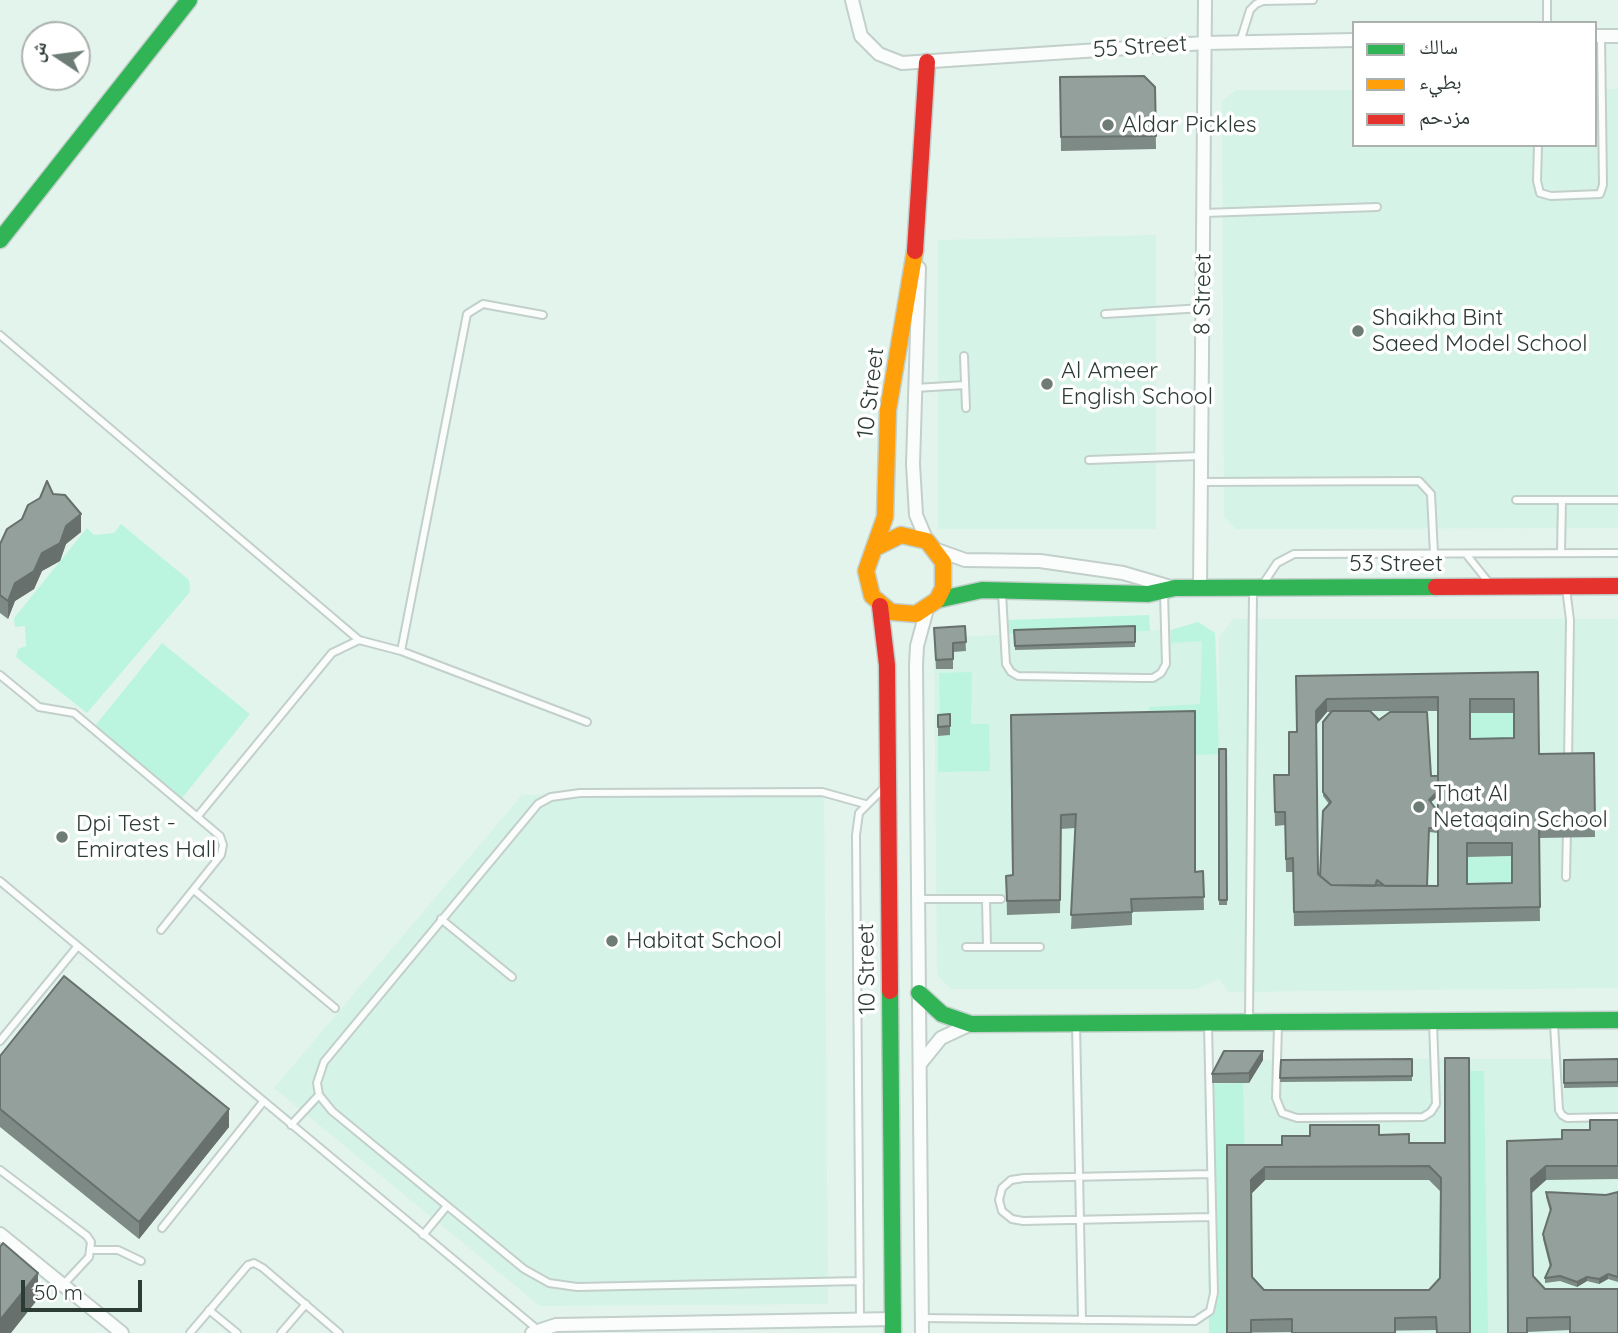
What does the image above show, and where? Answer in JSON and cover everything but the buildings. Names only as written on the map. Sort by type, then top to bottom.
[{"type":"street","points":[[0,240],[189,0]]},
{"type":"street","points":[[852,0],[861,36],[879,54],[902,63],[927,62]]},
{"type":"street","name":"8 Street","points":[[1200,588],[1205,0]]},
{"type":"street","points":[[1598,36],[1618,36]]},
{"type":"street","name":"55 Street","points":[[927,62],[1205,43],[1352,40]]},
{"type":"street","name":"10 Street","points":[[877,547],[885,517],[887,429],[916,244],[927,62]]},
{"type":"street","name":"10 Street","points":[[916,244],[919,266],[915,384],[916,516],[932,546]]},
{"type":"street","points":[[894,380],[905,374],[915,384]]},
{"type":"street","points":[[922,1333],[916,665],[917,646],[946,575],[932,546],[901,535],[877,547],[866,571],[872,596],[880,606],[903,615],[932,604]]},
{"type":"street","name":"53 Street","points":[[932,546],[965,559],[1040,561],[1113,571],[1160,581],[1169,590]]},
{"type":"street","name":"53 Street","points":[[932,604],[967,592],[1002,591],[1618,586]]},
{"type":"street","name":"10 Street","points":[[880,606],[887,664],[893,1326]]},
{"type":"street","points":[[919,993],[942,1014],[971,1024],[1618,1020]]},
{"type":"street","points":[[920,1064],[941,1038],[971,1024]]},
{"type":"street","points":[[0,1234],[122,1333]]},
{"type":"street","points":[[534,1331],[556,1325],[860,1320],[893,1326]]},
{"type":"lane","points":[[1240,42],[1255,2],[1313,0]]},
{"type":"lane","points":[[1547,21],[1548,0]]},
{"type":"lane","points":[[1538,147],[1537,181],[1540,193],[1551,196],[1600,194],[1603,185],[1598,36]]},
{"type":"lane","points":[[1204,213],[1377,207]]},
{"type":"lane","points":[[401,651],[467,314],[482,304],[543,315]]},
{"type":"lane","points":[[1105,314],[1203,308]]},
{"type":"lane","points":[[0,335],[359,640],[401,651],[587,722]]},
{"type":"lane","points":[[964,356],[966,408]]},
{"type":"lane","points":[[915,384],[965,385]]},
{"type":"lane","points":[[1089,460],[1201,456]]},
{"type":"lane","points":[[1201,482],[1419,481],[1431,494],[1434,554]]},
{"type":"lane","points":[[1516,500],[1618,500]]},
{"type":"lane","points":[[1561,553],[1562,500]]},
{"type":"lane","points":[[1249,1024],[1257,588],[1277,563],[1294,554],[1618,553]]},
{"type":"lane","points":[[1466,554],[1491,586]]},
{"type":"lane","points":[[1566,586],[1570,620],[1568,769]]},
{"type":"lane","points":[[1002,591],[1006,664],[1011,672],[1018,676],[1153,678],[1161,673],[1166,664],[1169,590]]},
{"type":"lane","points":[[197,817],[332,653],[359,640]]},
{"type":"lane","points":[[0,675],[39,707],[74,713],[220,836],[223,845],[221,855],[161,930]]},
{"type":"lane","points":[[860,1320],[856,835],[859,813],[865,804],[888,786]]},
{"type":"lane","points":[[860,1281],[563,1286],[536,1277],[332,1111],[319,1095],[317,1083],[324,1062],[526,814],[551,797],[580,793],[822,792],[865,804]]},
{"type":"lane","points":[[1566,877],[1567,822]]},
{"type":"lane","points":[[0,881],[534,1331]]},
{"type":"lane","points":[[194,890],[335,1008]]},
{"type":"lane","points":[[918,899],[1001,899]]},
{"type":"lane","points":[[986,899],[987,947]]},
{"type":"lane","points":[[441,919],[512,977]]},
{"type":"lane","points":[[0,1041],[77,947]]},
{"type":"lane","points":[[966,947],[1040,947]]},
{"type":"lane","points":[[1554,1020],[1559,1110],[1562,1115],[1567,1118],[1618,1117]]},
{"type":"lane","points":[[1278,1023],[1276,1098],[1282,1113],[1297,1118],[1423,1117],[1432,1112],[1436,1104],[1433,1021]]},
{"type":"lane","points":[[1076,1024],[1082,1320]]},
{"type":"lane","points":[[922,1318],[1195,1321],[1203,1317],[1214,1302],[1208,1024]]},
{"type":"lane","points":[[291,1125],[319,1095]]},
{"type":"lane","points":[[162,1228],[263,1102]]},
{"type":"lane","points":[[0,1170],[88,1236],[92,1250],[85,1262],[63,1285]]},
{"type":"lane","points":[[1211,1174],[1011,1180],[1002,1188],[999,1200],[1002,1211],[1012,1219],[1211,1217]]},
{"type":"lane","points":[[423,1235],[447,1206]]},
{"type":"lane","points":[[92,1250],[118,1250],[141,1261]]},
{"type":"lane","points":[[190,1333],[248,1265],[254,1263],[339,1333]]},
{"type":"lane","points":[[282,1333],[306,1304]]},
{"type":"lane","points":[[209,1310],[237,1333]]},
{"type":"shaded area","name":"Shaikha Bint Saeed Model School","points":[[1597,89],[1618,89],[1618,528],[1236,529],[1224,517],[1222,101],[1236,90],[1352,90],[1352,147],[1597,147]]},
{"type":"shaded area","name":"Al Ameer English School","points":[[1156,235],[1156,529],[938,529],[938,240]]},
{"type":"shaded area","points":[[1234,619],[1618,619],[1618,988],[1228,992],[1219,979],[1196,989],[951,989],[937,975],[934,637],[1171,630],[1198,622],[1215,633],[1219,717],[1219,636]]},
{"type":"shaded area","name":"Habitat School","points":[[824,788],[828,1304],[540,1306],[274,1088],[522,795]]},
{"type":"shaded area","points":[[1618,1059],[1618,1333],[1221,1333],[1218,1081],[1263,1060]]},
{"type":"green space","points":[[121,524],[189,580],[190,592],[87,713],[16,657],[18,649],[26,646],[25,626],[15,627],[14,618],[87,528],[94,535],[114,533]]},
{"type":"green space","points":[[1149,615],[1150,631],[1008,634],[1007,620]]},
{"type":"green space","points":[[1198,622],[1215,633],[1219,754],[1195,755],[1195,725],[1148,722],[1149,707],[1200,704],[1202,641],[1171,643],[1171,630]]},
{"type":"green space","points":[[162,643],[250,714],[178,803],[90,732]]},
{"type":"green space","points":[[972,672],[971,724],[989,724],[990,771],[938,772],[938,736],[950,735],[940,724],[939,673]]},
{"type":"green space","points":[[1470,713],[1514,713],[1514,752],[1470,752]]},
{"type":"green space","points":[[1512,856],[1512,897],[1467,897],[1467,857]]},
{"type":"green space","points":[[1469,1071],[1484,1071],[1488,1333],[1469,1333]]},
{"type":"green space","points":[[1243,1083],[1245,1157],[1226,1158],[1227,1333],[1209,1333],[1207,1084]]},
{"type":"traffic: fast","points":[[0,240],[189,0]]},
{"type":"traffic: fast","points":[[937,600],[982,590],[1148,594],[1175,588],[1436,587]]},
{"type":"traffic: fast","points":[[890,991],[893,1333]]},
{"type":"traffic: fast","points":[[919,993],[942,1014],[971,1024],[1618,1020]]},
{"type":"traffic: slow","points":[[877,547],[901,535],[927,541],[943,562],[943,588],[937,600],[916,614],[891,612],[872,596],[866,571],[885,517],[888,410],[915,251]]},
{"type":"traffic: jam","points":[[915,251],[927,62]]},
{"type":"traffic: jam","points":[[1436,587],[1618,586]]},
{"type":"traffic: jam","points":[[880,606],[887,665],[890,991]]},
{"type":"place","name":"Aldar Pickles","points":[[1108,125]]},
{"type":"place","name":"Shaikha Bint Saeed Model School","points":[[1358,331]]},
{"type":"place","name":"Al Ameer English School","points":[[1047,384]]},
{"type":"place","name":"That Al Netaqain School","points":[[1419,807]]},
{"type":"place","name":"Dpi Test - Emirates Hall","points":[[62,837]]},
{"type":"place","name":"Habitat School","points":[[612,941]]}]
